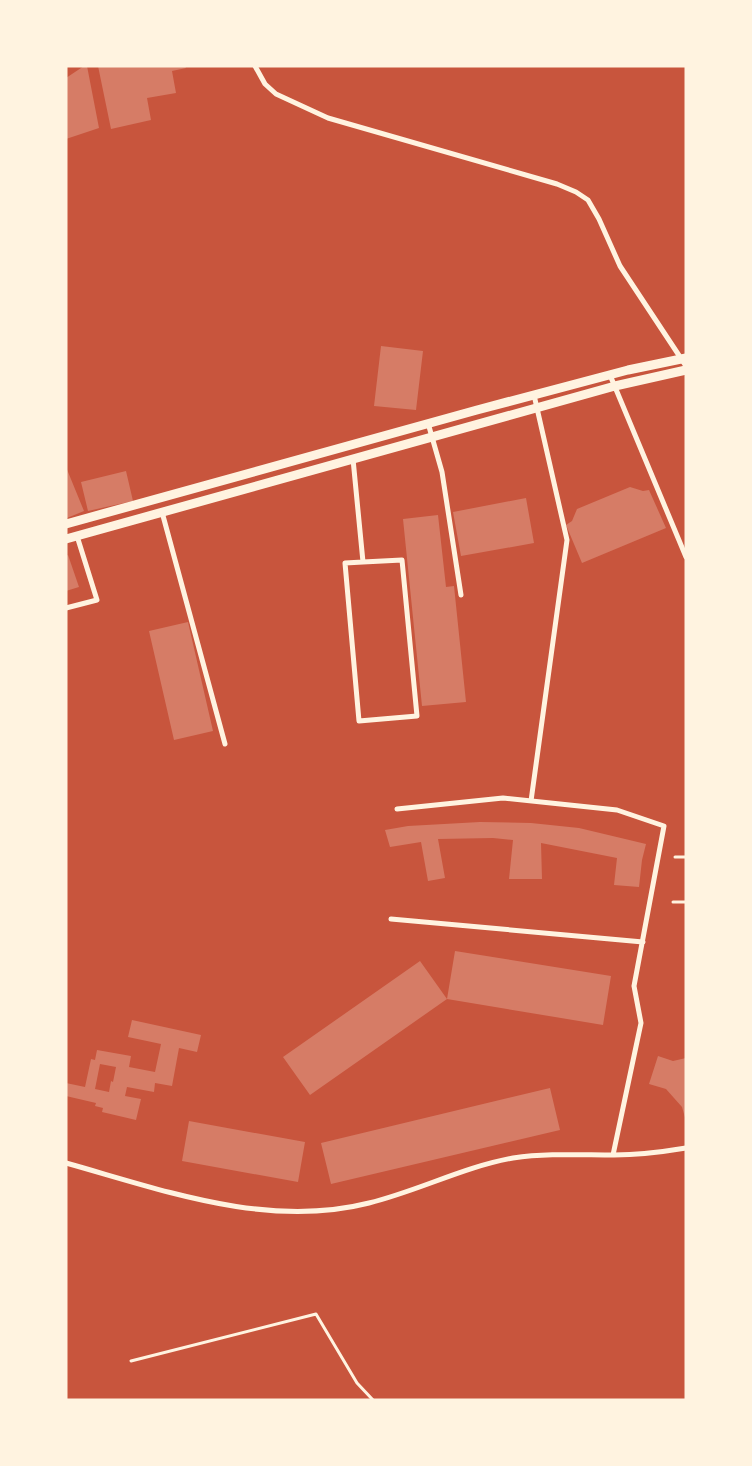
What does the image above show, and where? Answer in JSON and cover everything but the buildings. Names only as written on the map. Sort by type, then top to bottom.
[{"type":"main road","points":[[66,524],[534,395],[610,375],[684,361]]},
{"type":"main road","points":[[66,539],[536,407],[686,370]]},
{"type":"street","points":[[254,66],[265,84],[276,94],[328,118],[557,184],[576,192],[588,200],[600,219],[620,266],[684,361]]},
{"type":"street","points":[[610,375],[686,557]]},
{"type":"street","points":[[531,801],[567,540],[534,395]]},
{"type":"street","points":[[428,423],[442,472],[461,595]]},
{"type":"street","points":[[353,458],[363,562]]},
{"type":"street","points":[[162,512],[225,744]]},
{"type":"street","points":[[66,608],[98,600],[77,536]]},
{"type":"street","points":[[402,560],[417,716],[359,721],[345,563],[363,562],[402,560]]},
{"type":"street","points":[[397,809],[503,798],[616,810],[664,826],[634,986],[642,1023],[613,1155]]},
{"type":"street","points":[[391,919],[643,942]]},
{"type":"street","points":[[66,1162],[201,1200],[251,1209],[292,1211],[345,1208],[369,1203],[438,1180],[511,1159],[560,1153],[613,1155],[686,1148]]},
{"type":"lane","points":[[675,857],[686,857]]},
{"type":"lane","points":[[674,902],[686,902]]},
{"type":"lane","points":[[131,1361],[316,1314],[357,1383],[373,1400]]}]
